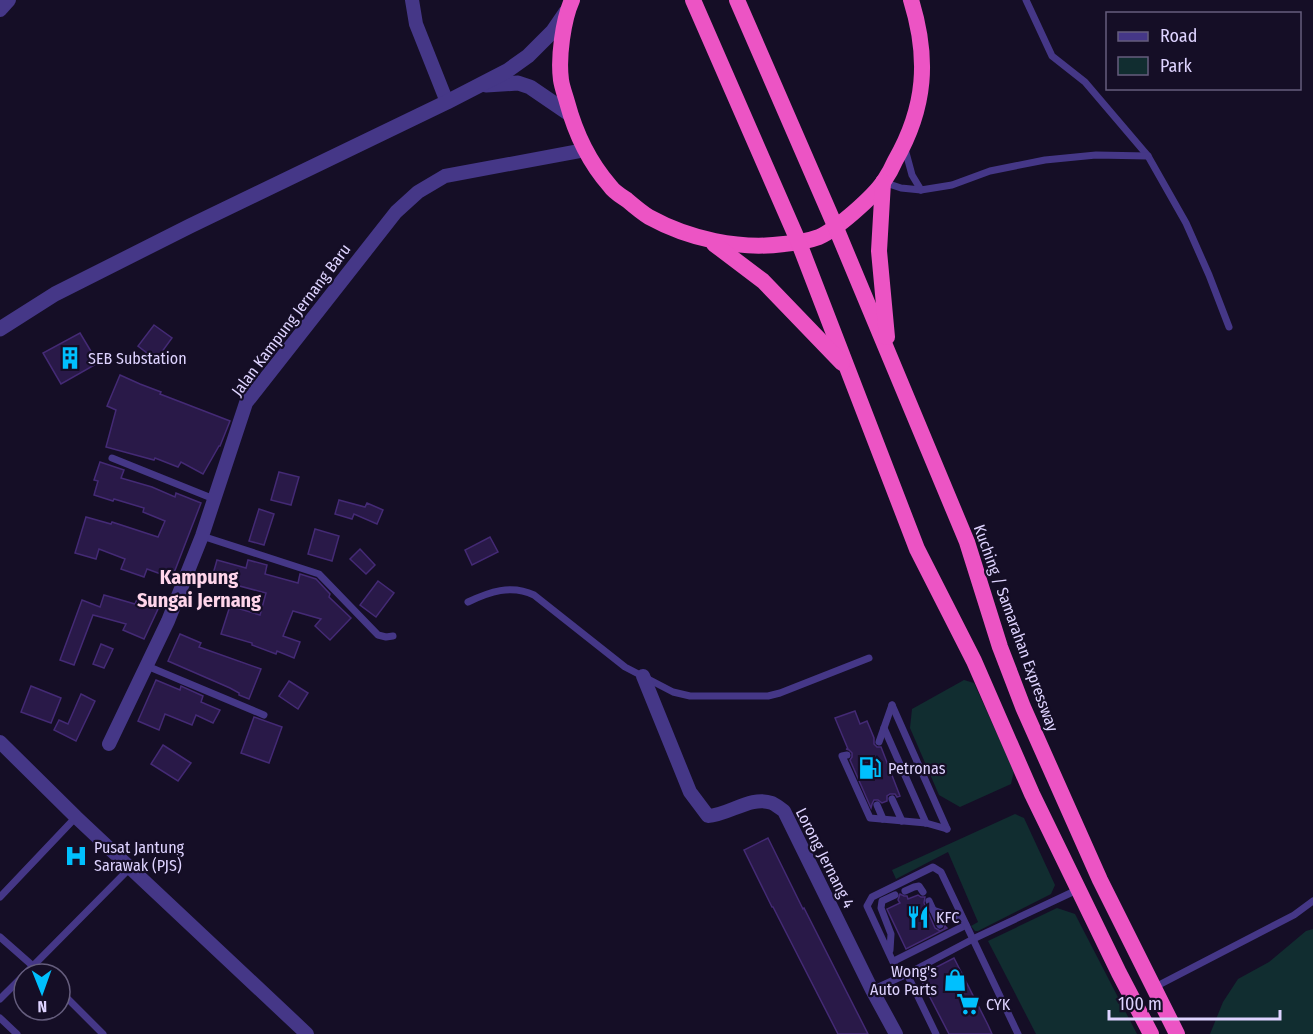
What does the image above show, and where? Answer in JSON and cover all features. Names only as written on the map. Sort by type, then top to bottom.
[{"type":"highway","points":[[693,0],[799,243],[917,549],[974,661],[1032,794],[1151,1034]]},
{"type":"highway","name":"Kuching / Samarahan Expressway","points":[[737,0],[836,228],[967,542],[1000,647],[1023,707],[1100,880],[1177,1034]]},
{"type":"highway","points":[[570,5],[561,49],[561,80],[571,115],[585,150],[610,187],[648,216],[673,228],[707,240],[739,246],[755,246],[799,243],[819,237],[836,228],[883,182],[904,146],[919,102],[923,73],[922,45],[911,0]]},
{"type":"highway","points":[[883,182],[879,251],[889,355]]},
{"type":"highway","points":[[707,240],[764,280],[848,370]]},
{"type":"street","points":[[0,10],[9,0]]},
{"type":"street","points":[[412,0],[416,24],[447,102]]},
{"type":"street","points":[[0,329],[55,294],[507,71],[528,56],[553,32],[570,5]]},
{"type":"street","points":[[480,85],[518,83],[530,87],[571,115]]},
{"type":"street","name":"Jalan Kampung Jernang Baru","points":[[110,744],[168,621],[202,536],[246,403],[396,212],[418,192],[445,176],[585,150]]},
{"type":"street","name":"Lorong Jernang 4","points":[[643,676],[690,792],[708,816],[717,815],[757,800],[771,803],[784,811],[896,1034]]},
{"type":"street","points":[[0,742],[76,817],[307,1034]]},
{"type":"lane","points":[[1026,0],[1052,56],[1085,82],[1148,156],[1186,223],[1230,327]]},
{"type":"lane","points":[[904,146],[912,175],[921,190]]},
{"type":"lane","points":[[883,182],[901,188],[921,190],[952,185],[990,171],[1045,160],[1096,155],[1148,156]]},
{"type":"lane","points":[[112,458],[214,500]]},
{"type":"lane","points":[[202,536],[319,574],[378,635],[393,636]]},
{"type":"lane","points":[[468,602],[494,591],[524,590],[534,595],[625,667],[682,695],[768,696],[869,658]]},
{"type":"lane","points":[[147,666],[264,715]]},
{"type":"lane","points":[[848,755],[842,756],[870,818],[926,823],[947,829],[892,705],[879,742]]},
{"type":"lane","points":[[884,728],[926,823]]},
{"type":"lane","points":[[892,799],[902,821]]},
{"type":"lane","points":[[877,805],[883,819]]},
{"type":"lane","points":[[0,897],[76,817]]},
{"type":"lane","points":[[936,1034],[894,961],[867,906],[872,897],[933,867],[941,872],[1018,1034]]},
{"type":"lane","points":[[37,962],[130,868]]},
{"type":"lane","points":[[904,891],[919,886],[924,892]]},
{"type":"lane","points":[[872,990],[1079,889]]},
{"type":"lane","points":[[890,952],[891,934],[881,908],[882,901],[896,895]]},
{"type":"lane","points":[[929,901],[940,925]]},
{"type":"lane","points":[[1153,988],[1294,915],[1313,901]]},
{"type":"lane","points":[[933,910],[965,923]]},
{"type":"lane","points":[[894,961],[965,923]]},
{"type":"lane","points":[[0,937],[30,962]]},
{"type":"lane","points":[[0,999],[12,987]]},
{"type":"lane","points":[[72,1004],[103,1034]]},
{"type":"lane","points":[[0,1018],[17,1034]]},
{"type":"green space","points":[[964,680],[974,683],[1014,771],[1011,784],[960,807],[939,795],[910,728],[912,709]]},
{"type":"green space","points":[[1015,814],[1024,818],[1055,885],[1051,894],[975,931],[971,926],[978,922],[948,852],[896,879],[892,870]]},
{"type":"green space","points":[[1057,908],[1075,914],[1137,1034],[1036,1034],[988,941]]},
{"type":"green space","points":[[1313,929],[1313,1034],[1210,1034],[1223,1002],[1238,979],[1269,962],[1306,931]]},
{"type":"building","points":[[154,325],[172,338],[156,360],[138,346]]},
{"type":"building","name":"SEB Substation","points":[[80,333],[98,363],[61,384],[43,353]]},
{"type":"building","points":[[120,375],[161,392],[160,394],[230,421],[220,446],[203,474],[181,462],[178,467],[155,458],[154,460],[106,447],[116,410],[107,406]]},
{"type":"building","points":[[100,462],[124,470],[121,478],[175,497],[176,493],[201,503],[172,578],[147,569],[144,577],[121,569],[125,559],[99,549],[96,559],[75,553],[86,517],[111,524],[112,522],[158,537],[165,521],[143,512],[144,508],[94,495],[98,481],[94,480]]},
{"type":"building","points":[[279,472],[299,477],[291,505],[271,500]]},
{"type":"building","points":[[339,500],[365,507],[367,503],[383,510],[377,524],[354,514],[352,519],[335,514]]},
{"type":"building","points":[[259,509],[274,514],[264,545],[249,541]]},
{"type":"building","points":[[315,529],[339,536],[332,561],[308,554]]},
{"type":"building","points":[[490,537],[498,552],[472,565],[465,550]]},
{"type":"building","points":[[360,549],[375,565],[366,574],[350,559]]},
{"type":"building","points":[[217,560],[246,568],[248,560],[267,565],[265,574],[298,583],[300,574],[316,579],[330,594],[329,597],[351,618],[330,640],[315,626],[321,619],[293,611],[283,636],[300,642],[294,658],[277,651],[276,654],[252,645],[252,643],[221,634],[230,606],[260,615],[266,593],[211,581]]},
{"type":"building","points":[[378,581],[394,593],[376,617],[360,605]]},
{"type":"building","points":[[104,595],[135,604],[137,599],[158,609],[144,639],[123,630],[126,624],[93,615],[74,665],[60,660],[82,600],[100,607]]},
{"type":"building","points":[[180,634],[201,643],[199,647],[261,669],[249,699],[230,688],[168,661]]},
{"type":"building","points":[[101,644],[113,649],[104,668],[93,664]]},
{"type":"building","points":[[156,680],[180,690],[181,686],[203,696],[201,702],[220,710],[213,723],[196,715],[192,725],[165,714],[159,730],[138,721]]},
{"type":"building","points":[[289,681],[308,693],[298,709],[279,696]]},
{"type":"building","points":[[31,686],[61,698],[51,723],[21,712]]},
{"type":"building","points":[[81,694],[95,701],[76,741],[54,730],[59,720],[68,724]]},
{"type":"building","points":[[855,711],[860,724],[867,721],[874,744],[881,747],[900,796],[890,794],[887,796],[887,801],[882,803],[874,800],[871,808],[850,760],[852,753],[846,749],[848,749],[835,718]]},
{"type":"building","points":[[254,717],[282,727],[269,763],[241,753]]},
{"type":"building","points":[[163,745],[191,763],[178,781],[151,764]]},
{"type":"building","points":[[768,838],[868,1034],[838,1034],[772,907],[744,850]]},
{"type":"building","points":[[900,894],[907,896],[908,899],[918,895],[925,897],[924,903],[935,928],[940,931],[945,926],[947,928],[906,949],[887,909],[900,903],[898,900]]},
{"type":"building","points":[[954,958],[992,1034],[949,1034],[919,976]]},
{"type":"place","name":"SEB Substation","points":[[70,358]]},
{"type":"place","name":"Petronas","points":[[870,768]]},
{"type":"place","name":"Pusat Jantung Sarawak (PJS)","points":[[76,856]]},
{"type":"place","name":"KFC","points":[[918,917]]},
{"type":"place","name":"Wong's Auto Parts","points":[[955,980]]},
{"type":"place","name":"CYK","points":[[968,1004]]},
{"type":"district","name":"Kampung Sungai Jernang","points":[[199,588]]}]
